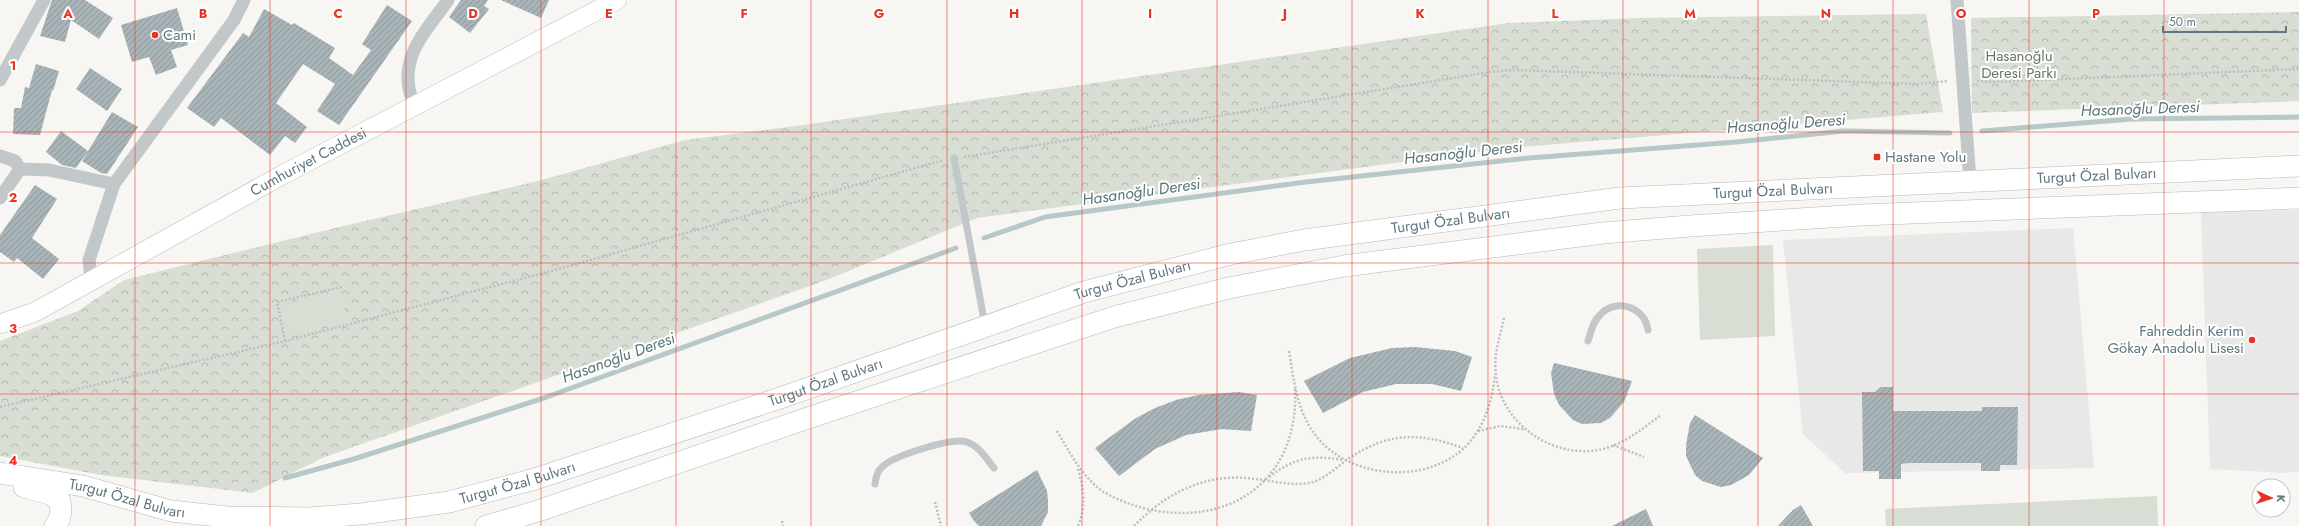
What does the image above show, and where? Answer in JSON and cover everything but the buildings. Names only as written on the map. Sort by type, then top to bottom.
[{"type":"main road","name":"Cumhuriyet Caddesi","points":[[0,324],[35,312],[414,104],[616,0]]},
{"type":"main road","name":"Turgut Özal Bulvarı","points":[[0,473],[83,486],[171,511],[227,516],[310,518],[361,514],[448,502],[535,479],[780,398],[1084,292],[1231,254],[1304,240],[1620,198],[2299,166]]},
{"type":"main road","name":"Turgut Özal Bulvarı","points":[[486,526],[538,512],[811,417],[1114,317],[1229,288],[1344,266],[1603,233],[1690,226],[1861,215],[2299,198]]},
{"type":"main road","points":[[0,479],[50,494],[60,501],[61,512],[59,521],[55,526]]},
{"type":"street","points":[[0,80],[44,0]]},
{"type":"street","points":[[91,280],[89,260],[114,184],[234,20],[244,0]]},
{"type":"street","points":[[414,104],[407,79],[412,52],[448,0]]},
{"type":"street","points":[[1957,0],[1964,80],[1970,182]]},
{"type":"street","points":[[0,156],[15,161],[20,169]]},
{"type":"street","points":[[20,169],[49,170],[114,184]]},
{"type":"street","points":[[0,198],[20,169]]},
{"type":"lane","points":[[954,158],[985,326]]},
{"type":"lane","points":[[1588,341],[1599,315],[1615,306],[1628,307],[1637,310],[1644,317],[1648,330]]},
{"type":"lane","points":[[875,484],[878,471],[890,460],[951,441],[967,442],[974,446],[994,468]]},
{"type":"path","points":[[0,407],[285,341],[555,270],[954,158],[1490,72],[1521,71],[1917,84],[1964,80],[1996,82],[2299,69]]},
{"type":"path","points":[[285,341],[277,302],[342,287]]},
{"type":"path","points":[[1295,389],[1300,406],[1316,436],[1327,448],[1347,460],[1362,467],[1382,472],[1402,473],[1436,464],[1454,455],[1463,448],[1477,432],[1492,396],[1496,355],[1504,318]]},
{"type":"path","points":[[1217,512],[1239,502],[1257,490],[1284,454],[1296,412],[1295,389],[1289,351]]},
{"type":"path","points":[[1495,374],[1499,392],[1509,410],[1525,430],[1544,442],[1578,450],[1598,450],[1613,445],[1639,432],[1661,415]]},
{"type":"path","points":[[1477,432],[1500,426],[1525,430]]},
{"type":"path","points":[[1057,430],[1078,467],[1101,491],[1129,508]]},
{"type":"path","points":[[1134,526],[1162,500],[1201,482],[1221,478],[1243,477],[1299,484],[1314,482],[1369,446],[1389,438],[1426,438],[1463,448]]},
{"type":"path","points":[[1613,445],[1644,457]]},
{"type":"path","points":[[1265,480],[1284,466],[1297,460],[1325,457],[1347,460]]},
{"type":"path","points":[[1078,467],[1083,486],[1083,506],[1078,526]]},
{"type":"path","points":[[935,502],[941,526]]},
{"type":"path","points":[[1140,512],[1152,516]]},
{"type":"path","points":[[782,521],[783,526]]},
{"type":"shaded area","name":"Fahreddin Kerim Gökay Anadolu Lisesi","points":[[2299,210],[2299,471],[2287,473],[2210,469],[2201,212]]},
{"type":"shaded area","points":[[2073,228],[2094,468],[1845,473],[1803,434],[1783,240]]},
{"type":"green space","name":"Hasanoğlu Deresi Parkı","points":[[2299,12],[2299,101],[1972,113],[1971,18]]},
{"type":"green space","points":[[1926,14],[1943,112],[1509,148],[977,218],[824,281],[322,458],[253,493],[101,475],[0,456],[0,341],[78,311],[124,280],[339,227],[538,181],[685,140],[803,125],[1508,23],[1640,18]]},
{"type":"green space","points":[[1773,245],[1775,336],[1700,340],[1697,249]]},
{"type":"green space","points":[[340,291],[347,320],[286,335],[279,305]]},
{"type":"green space","points":[[2157,496],[2158,526],[1886,526],[1885,509]]},
{"type":"waterway","name":"Hasanoğlu Deresi","points":[[1982,131],[2132,119],[2299,117]]},
{"type":"waterway","name":"Hasanoğlu Deresi","points":[[984,238],[1045,217],[1306,182],[1529,158],[1736,142],[1844,131],[1950,133]]},
{"type":"waterway","name":"Hasanoğlu Deresi","points":[[285,478],[354,459],[544,398],[956,248]]},
{"type":"place","name":"Cami","points":[[155,35]]},
{"type":"place","name":"Hastane Yolu","points":[[1877,157]]},
{"type":"place","name":"Fahreddin Kerim Gökay Anadolu Lisesi","points":[[2252,340]]}]
